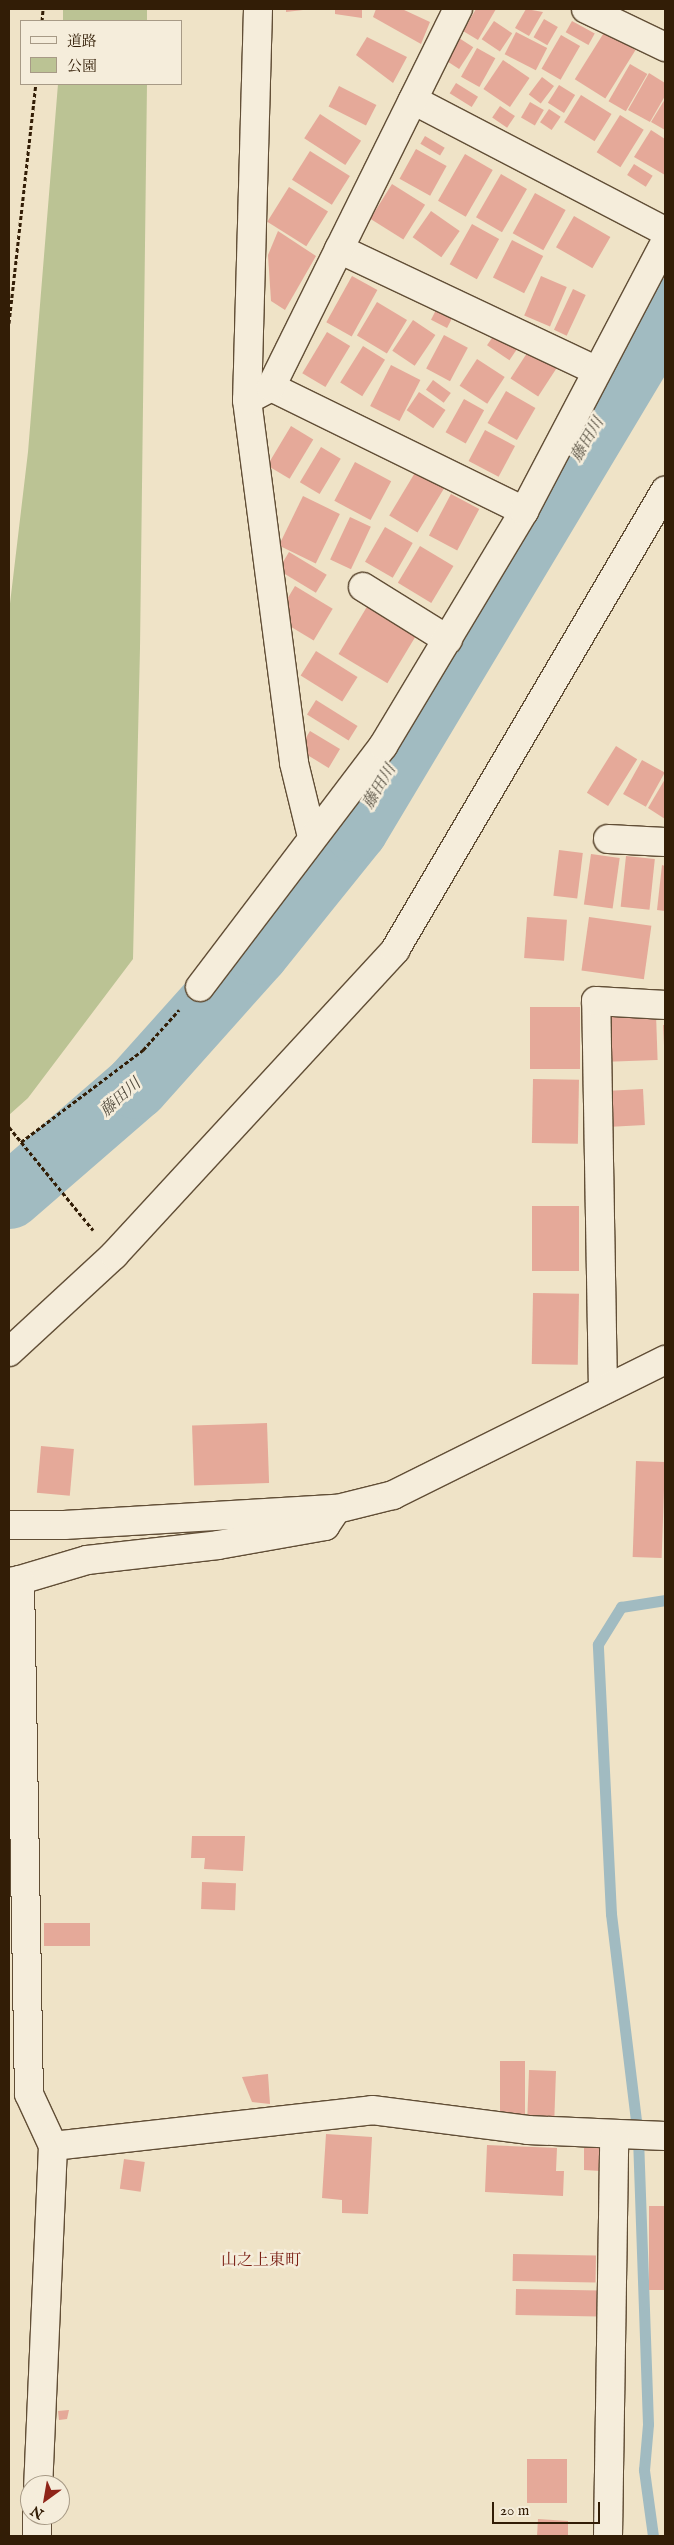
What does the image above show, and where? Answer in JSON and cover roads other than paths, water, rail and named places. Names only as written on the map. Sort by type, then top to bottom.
[{"type":"street","points":[[258,9],[247,400],[294,763],[312,837]]},
{"type":"street","points":[[247,400],[272,387],[458,9]]},
{"type":"street","points":[[586,9],[665,47]]},
{"type":"street","points":[[413,100],[665,231]]},
{"type":"street","points":[[200,987],[312,837],[383,746],[524,511],[665,242]]},
{"type":"street","points":[[339,249],[597,371]]},
{"type":"street","points":[[272,387],[524,511]]},
{"type":"street","points":[[9,1352],[114,1256],[395,950],[665,490]]},
{"type":"street","points":[[363,588],[448,640]]},
{"type":"street","points":[[608,839],[665,842]]},
{"type":"street","points":[[603,1390],[596,1001],[665,1005]]},
{"type":"street","points":[[9,1525],[64,1525],[337,1509],[393,1495],[665,1360]]},
{"type":"street","points":[[38,2475],[53,2146],[28,2094],[16,1943],[15,1581],[86,1560],[218,1545],[325,1526],[337,1509]]},
{"type":"street","points":[[53,2146],[372,2110],[528,2130],[614,2136],[665,2136]]},
{"type":"street","points":[[608,2536],[614,2136]]},
{"type":"waterway","name":"藤田川","points":[[9,1196],[136,1086],[256,952],[355,829],[665,311]]},
{"type":"waterway","points":[[653,2536],[644,2470],[648,2424],[638,2137],[611,1914],[598,1644],[621,1607],[665,1600]]},
{"type":"district","name":"山之上東町","points":[[261,2261]]}]
